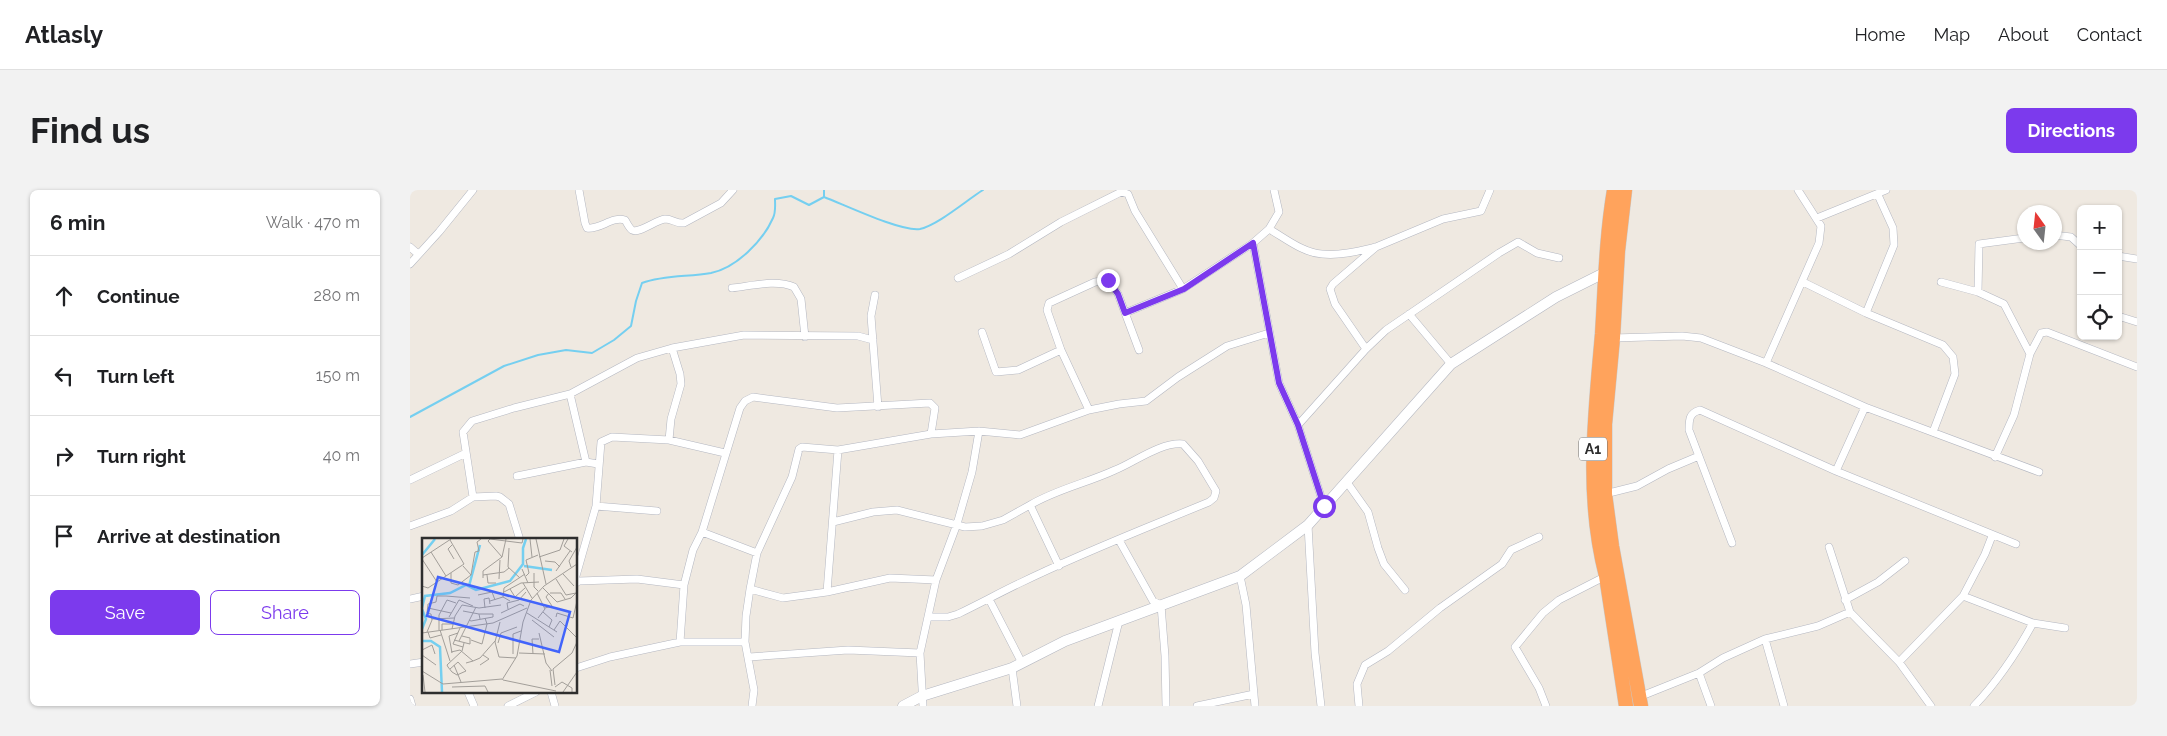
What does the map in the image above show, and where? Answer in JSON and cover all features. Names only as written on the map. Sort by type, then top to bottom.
[{"type":"highway","name":"A1","points":[[1614,190],[1592,465],[1600,556],[1606,576],[1626,706]]},
{"type":"highway","name":"A1","points":[[1625,190],[1618,251],[1613,338],[1605,424],[1605,494],[1612,546],[1640,702]]},
{"type":"street","points":[[410,264],[473,190]]},
{"type":"street","points":[[579,190],[587,228],[593,228],[620,219],[625,220],[630,229],[634,230],[669,219],[679,224],[684,223],[721,203],[733,190]]},
{"type":"street","points":[[1125,313],[1184,289],[1253,243],[1269,228],[1279,212],[1274,190]]},
{"type":"street","points":[[1269,228],[1295,245],[1321,254],[1376,248],[1444,219],[1481,211],[1490,190]]},
{"type":"street","points":[[1766,363],[1819,243],[1821,226],[1798,190]]},
{"type":"street","points":[[1817,218],[1878,195],[1886,190]]},
{"type":"street","points":[[958,278],[988,262],[1009,254],[1060,222],[1121,192],[1128,194],[1134,211],[1184,289]]},
{"type":"street","points":[[1866,313],[1894,245],[1893,228],[1878,195]]},
{"type":"street","points":[[2062,236],[2071,237],[2077,242]]},
{"type":"street","points":[[1978,292],[1979,244],[2017,239]]},
{"type":"street","points":[[1253,243],[1279,383],[1298,425],[1324,506]]},
{"type":"street","points":[[1298,425],[1366,349],[1386,330],[1514,244],[1522,243],[1537,253],[1560,258]]},
{"type":"street","points":[[410,247],[418,254]]},
{"type":"street","points":[[1366,349],[1334,304],[1330,290],[1333,284],[1376,248]]},
{"type":"street","points":[[2122,257],[2137,259]]},
{"type":"street","points":[[903,706],[922,701],[1012,668],[1066,641],[1240,576],[1308,524],[1451,364],[1556,297],[1606,272]]},
{"type":"street","points":[[1089,410],[1061,350],[1046,310],[1049,303],[1095,282],[1108,280],[1118,294],[1138,350]]},
{"type":"street","points":[[1803,282],[1866,313],[1943,344],[1954,358],[1955,374],[1933,432]]},
{"type":"street","points":[[1941,282],[1978,292],[2004,304],[2030,354]]},
{"type":"street","points":[[732,288],[767,284],[788,284],[794,286],[800,299],[805,337]]},
{"type":"street","points":[[875,296],[871,316],[878,407]]},
{"type":"street","points":[[1409,314],[1451,364]]},
{"type":"street","points":[[2122,317],[2137,322]]},
{"type":"street","points":[[982,332],[996,372],[1018,370],[1061,350]]},
{"type":"street","points":[[1995,457],[2014,415],[2030,354],[2041,333],[2047,332],[2137,367]]},
{"type":"street","points":[[752,706],[754,690],[745,642],[750,589],[757,554],[792,477],[799,449],[802,447],[838,450],[931,434],[980,431],[1020,434],[1089,410],[1146,401],[1178,377],[1226,346],[1269,333]]},
{"type":"street","points":[[473,497],[463,432],[472,421],[570,394],[638,358],[672,348],[744,335],[858,336],[873,340]]},
{"type":"street","points":[[1613,338],[1682,336],[1701,338],[1766,363],[1865,407],[2039,472]]},
{"type":"street","points":[[669,440],[671,419],[681,384],[672,348]]},
{"type":"street","points":[[570,394],[586,462]]},
{"type":"street","points":[[680,642],[684,585],[693,550],[702,532],[725,453],[740,408],[745,401],[753,397],[837,408],[878,407],[920,402],[930,403],[935,408],[931,434]]},
{"type":"street","points":[[1836,470],[1865,407]]},
{"type":"street","points":[[1732,543],[1698,456],[1690,430],[1689,418],[1694,412],[1700,410],[1836,470],[1992,536],[2016,544]]},
{"type":"street","points":[[922,701],[920,653],[936,580],[957,524],[972,472],[980,431]]},
{"type":"street","points":[[578,569],[596,506],[601,442],[612,437],[669,440],[725,453]]},
{"type":"street","points":[[833,522],[873,512],[897,510],[965,527],[982,526],[1003,520],[1045,496],[1114,471],[1159,449],[1183,444],[1198,461],[1216,491],[1214,498],[1021,582],[989,599],[948,617],[929,617]]},
{"type":"street","points":[[827,592],[838,450]]},
{"type":"street","points":[[410,480],[466,452]]},
{"type":"street","points":[[1605,494],[1637,486],[1668,469],[1698,456]]},
{"type":"street","points":[[517,476],[586,462],[598,464]]},
{"type":"street","points":[[1346,481],[1368,512],[1384,564],[1405,590]]},
{"type":"street","points":[[410,526],[451,511],[473,497],[496,496],[509,504],[519,538]]},
{"type":"street","points":[[1030,505],[1059,566]]},
{"type":"street","points":[[596,506],[658,511]]},
{"type":"street","points":[[1308,524],[1315,653],[1321,706]]},
{"type":"street","points":[[702,532],[757,554]]},
{"type":"street","points":[[1899,662],[1963,596],[1985,554],[1992,536]]},
{"type":"street","points":[[1359,706],[1357,684],[1365,665],[1388,651],[1440,608],[1502,564],[1511,550],[1539,537]]},
{"type":"street","points":[[1119,540],[1153,601],[1161,605]]},
{"type":"street","points":[[1829,547],[1850,612],[1899,662],[1931,706]]},
{"type":"street","points":[[1845,600],[1878,582],[1905,561]]},
{"type":"street","points":[[1240,576],[1250,647],[1255,706]]},
{"type":"street","points":[[1546,706],[1539,688],[1515,647],[1543,613],[1559,600],[1606,576]]},
{"type":"street","points":[[750,589],[784,598],[827,592],[890,578],[936,580]]},
{"type":"street","points":[[578,581],[637,579],[684,585]]},
{"type":"street","points":[[1963,596],[2033,623],[2065,628]]},
{"type":"street","points":[[989,599],[1022,663]]},
{"type":"street","points":[[1161,605],[1166,656],[1166,706]]},
{"type":"street","points":[[1640,702],[1699,673],[1723,658],[1765,639],[1818,626],[1850,612]]},
{"type":"street","points":[[1098,706],[1119,621]]},
{"type":"street","points":[[1974,706],[1996,683],[2033,623]]},
{"type":"street","points":[[1765,639],[1784,706]]},
{"type":"street","points":[[578,667],[610,657],[680,642],[745,642]]},
{"type":"street","points":[[749,657],[848,650],[920,653]]},
{"type":"street","points":[[1012,668],[1017,706]]},
{"type":"street","points":[[1699,673],[1710,706]]},
{"type":"street","points":[[468,693],[474,706]]},
{"type":"street","points":[[508,706],[534,693]]},
{"type":"street","points":[[550,693],[554,706]]},
{"type":"street","points":[[1197,706],[1254,694]]},
{"type":"street","points":[[410,699],[412,706]]},
{"type":"waterway","points":[[824,190],[824,197]]},
{"type":"waterway","points":[[410,417],[504,366],[538,355],[566,350],[592,353],[614,340],[631,326],[642,283],[667,277],[711,273],[730,266],[748,252],[763,236],[774,216],[775,199],[791,196],[809,205],[824,197],[887,222],[911,229],[920,229],[944,218],[983,190]]},
{"type":"route","points":[[1108,280],[1118,294],[1125,313],[1184,289],[1253,243],[1279,383],[1298,425],[1324,506]]}]
